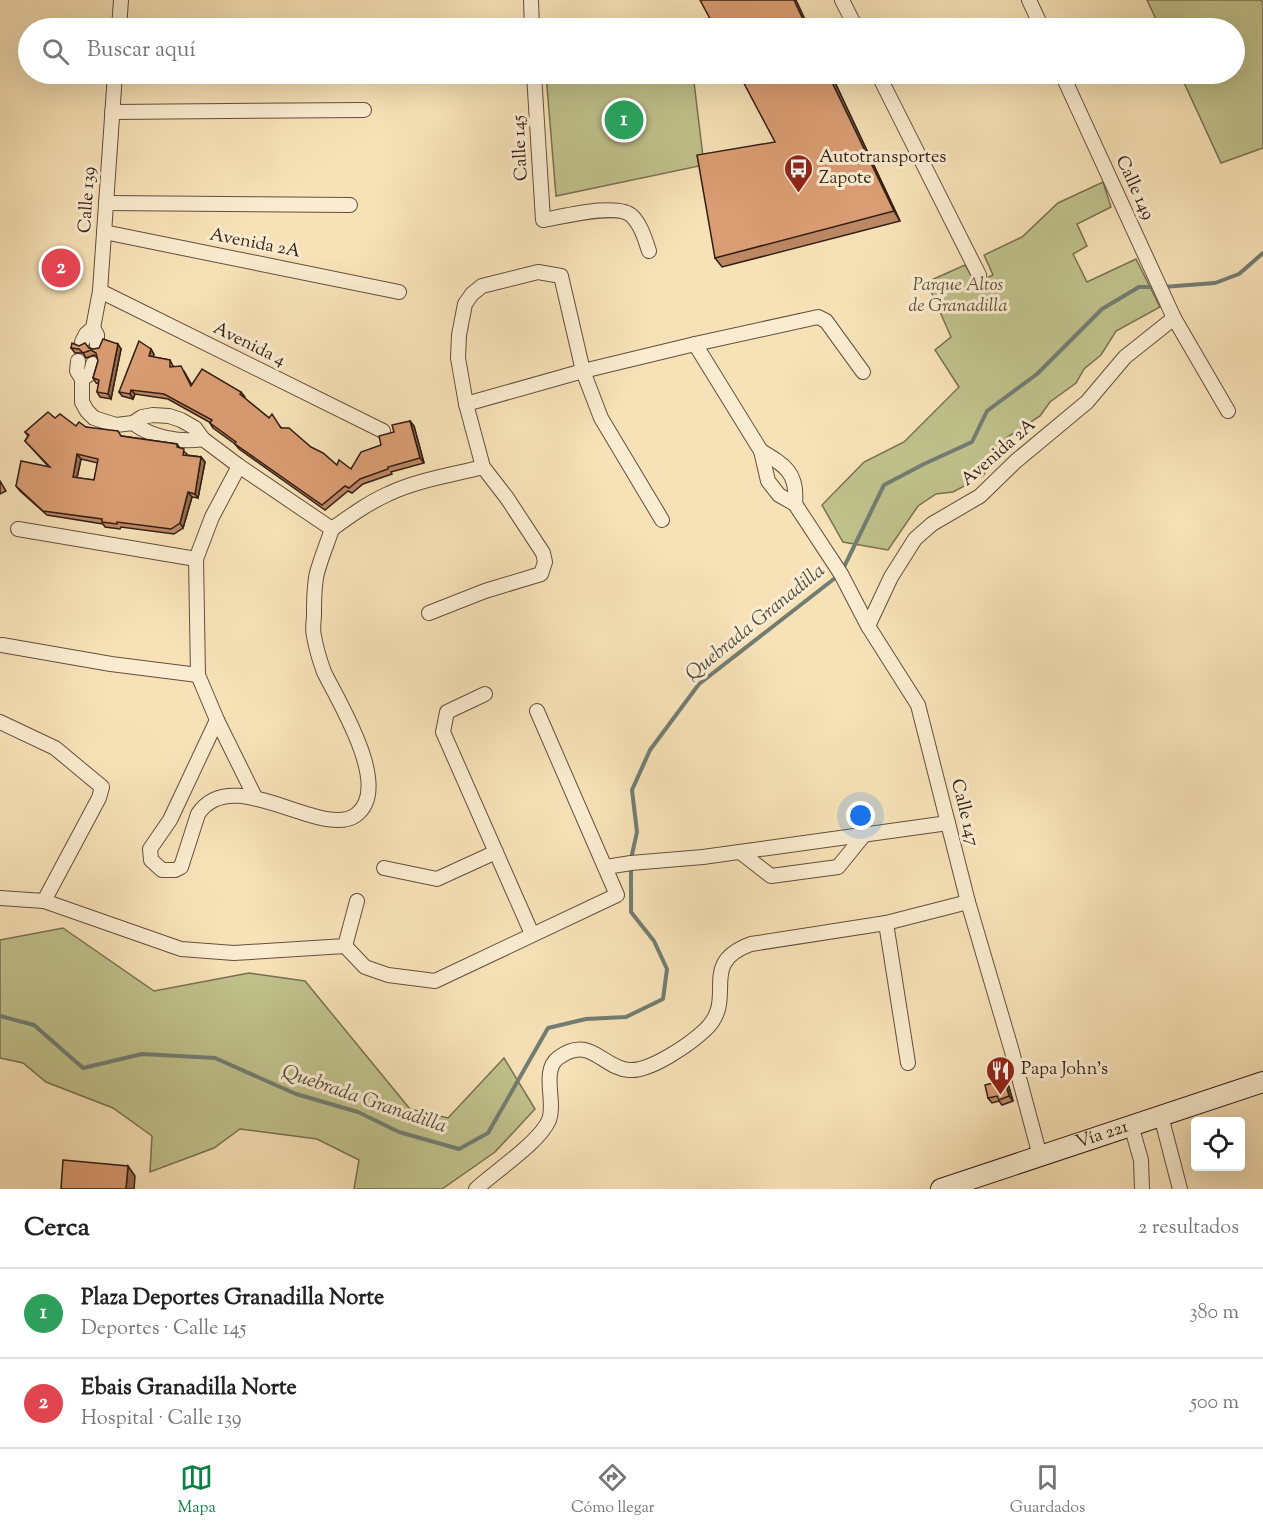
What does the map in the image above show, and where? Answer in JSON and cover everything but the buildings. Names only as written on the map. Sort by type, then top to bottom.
[{"type":"main road","name":"Vía 221","points":[[941,1189],[1263,1082]]},
{"type":"street","points":[[120,18],[121,0]]},
{"type":"street","points":[[531,0],[532,18]]},
{"type":"street","points":[[842,0],[851,18]]},
{"type":"street","points":[[1029,0],[1037,18]]},
{"type":"street","name":"Calle 139","points":[[93,328],[100,291],[114,84]]},
{"type":"street","name":"Calle 145","points":[[535,84],[543,220],[610,210],[622,211],[632,215],[649,251]]},
{"type":"street","points":[[883,84],[979,274]]},
{"type":"street","name":"Calle 149","points":[[1067,84],[1174,318],[1228,411]]},
{"type":"street","points":[[112,112],[364,110]]},
{"type":"street","points":[[106,203],[350,205]]},
{"type":"street","name":"Avenida 2A","points":[[104,232],[399,292]]},
{"type":"street","points":[[429,613],[484,591],[541,574],[544,568],[545,561],[539,546],[483,467],[466,404],[458,358],[459,335],[465,304],[482,286],[538,272],[561,276],[583,371],[602,418],[662,520]]},
{"type":"street","name":"Avenida 4","points":[[100,291],[383,431]]},
{"type":"street","points":[[466,404],[583,371],[818,317],[826,321],[863,372]]},
{"type":"street","name":"Avenida 2A","points":[[868,626],[891,577],[915,539],[932,524],[980,496],[1016,460],[1087,402],[1125,357],[1174,318]]},
{"type":"street","points":[[82,342],[93,328],[97,335],[97,345]]},
{"type":"street","points":[[695,344],[761,451],[768,481],[779,495],[795,504],[794,480],[783,465],[761,451]]},
{"type":"street","points":[[78,361],[77,371],[82,379],[82,402],[94,418],[116,425],[133,423],[142,417],[169,416],[195,428],[203,440],[332,529]]},
{"type":"street","points":[[82,379],[91,373],[93,364]]},
{"type":"street","points":[[133,423],[142,430],[166,437],[186,441],[203,440]]},
{"type":"street","points":[[239,466],[212,517],[196,559],[198,675],[217,720],[255,797]]},
{"type":"street","points":[[217,720],[170,820],[150,849],[151,860],[162,870],[178,869],[185,858],[198,814],[203,806],[215,798],[255,797],[326,818],[351,818],[359,813],[368,790],[364,754],[323,669],[313,634],[316,575],[332,529],[365,506],[389,493],[483,467]]},
{"type":"street","name":"Calle 147","points":[[795,504],[841,574],[868,626],[918,705],[968,902],[1040,1156]]},
{"type":"street","points":[[18,529],[196,559]]},
{"type":"street","points":[[2,645],[111,664],[198,675]]},
{"type":"street","points":[[485,694],[447,712],[443,732],[532,934]]},
{"type":"street","points":[[345,946],[365,967],[388,975],[435,981],[617,896],[537,711]]},
{"type":"street","points":[[0,722],[55,748],[102,787],[99,798],[44,901]]},
{"type":"street","points":[[606,867],[740,852],[948,823]]},
{"type":"street","points":[[740,852],[771,876],[837,867],[864,835]]},
{"type":"street","points":[[384,868],[437,879],[496,852]]},
{"type":"street","points":[[0,898],[44,901],[181,949],[234,953],[345,946]]},
{"type":"street","points":[[345,946],[357,901]]},
{"type":"street","points":[[476,1189],[521,1152],[549,1121],[550,1076],[552,1066],[557,1059],[569,1052],[589,1050],[609,1063],[628,1070],[650,1066],[694,1040],[708,1028],[715,1016],[719,1003],[721,967],[733,952],[751,944],[886,923],[968,902]]},
{"type":"street","points":[[886,923],[908,1063]]},
{"type":"street","points":[[1161,1116],[1180,1189]]},
{"type":"street","points":[[1131,1125],[1141,1160],[1142,1189]]},
{"type":"green space","points":[[1147,0],[1261,0],[1263,3],[1263,148],[1221,163],[1185,84],[1245,84],[1245,18],[1155,18]]},
{"type":"green space","points":[[547,84],[694,84],[704,165],[556,196]]},
{"type":"green space","name":"Parque Altos de Granadilla","points":[[1103,182],[1111,207],[1077,224],[1087,246],[1073,254],[1087,282],[1136,259],[1160,307],[1116,331],[1101,355],[1084,369],[1076,383],[1050,402],[1040,416],[1006,438],[983,476],[953,492],[936,494],[918,506],[888,550],[843,542],[822,505],[864,462],[904,442],[959,387],[935,350],[951,337],[927,282],[965,265],[976,283],[993,275],[984,255],[1022,237],[1058,203]]},
{"type":"green space","points":[[63,928],[154,991],[249,973],[305,981],[410,1109],[448,1118],[504,1058],[535,1109],[495,1152],[442,1189],[354,1189],[359,1160],[317,1139],[240,1129],[214,1148],[150,1172],[152,1136],[113,1108],[46,1082],[23,1063],[0,1058],[0,940]]},
{"type":"waterway","name":"Quebrada Granadilla","points":[[1163,287],[1215,283],[1239,274],[1263,253]]},
{"type":"waterway","name":"Quebrada Granadilla","points":[[843,569],[884,485],[972,442],[987,411],[1037,374],[1102,309],[1139,287],[1155,287]]},
{"type":"waterway","name":"Quebrada Granadilla","points":[[631,859],[637,832],[632,790],[650,750],[699,684],[839,575]]},
{"type":"waterway","name":"Quebrada Granadilla","points":[[0,1016],[34,1025],[83,1068],[142,1054],[215,1058],[296,1094],[358,1112],[399,1132],[459,1149],[488,1133],[548,1028],[586,1019],[626,1017],[663,999],[667,969],[654,941],[631,912],[631,867]]},
{"type":"place","name":"Plaza Deportes Granadilla Norte","points":[[624,120]]},
{"type":"place","name":"Autotransportes Zapote","points":[[798,194]]},
{"type":"place","name":"Ebais Granadilla Norte","points":[[61,268]]},
{"type":"place","name":"Papa John's","points":[[1000,1096]]}]
